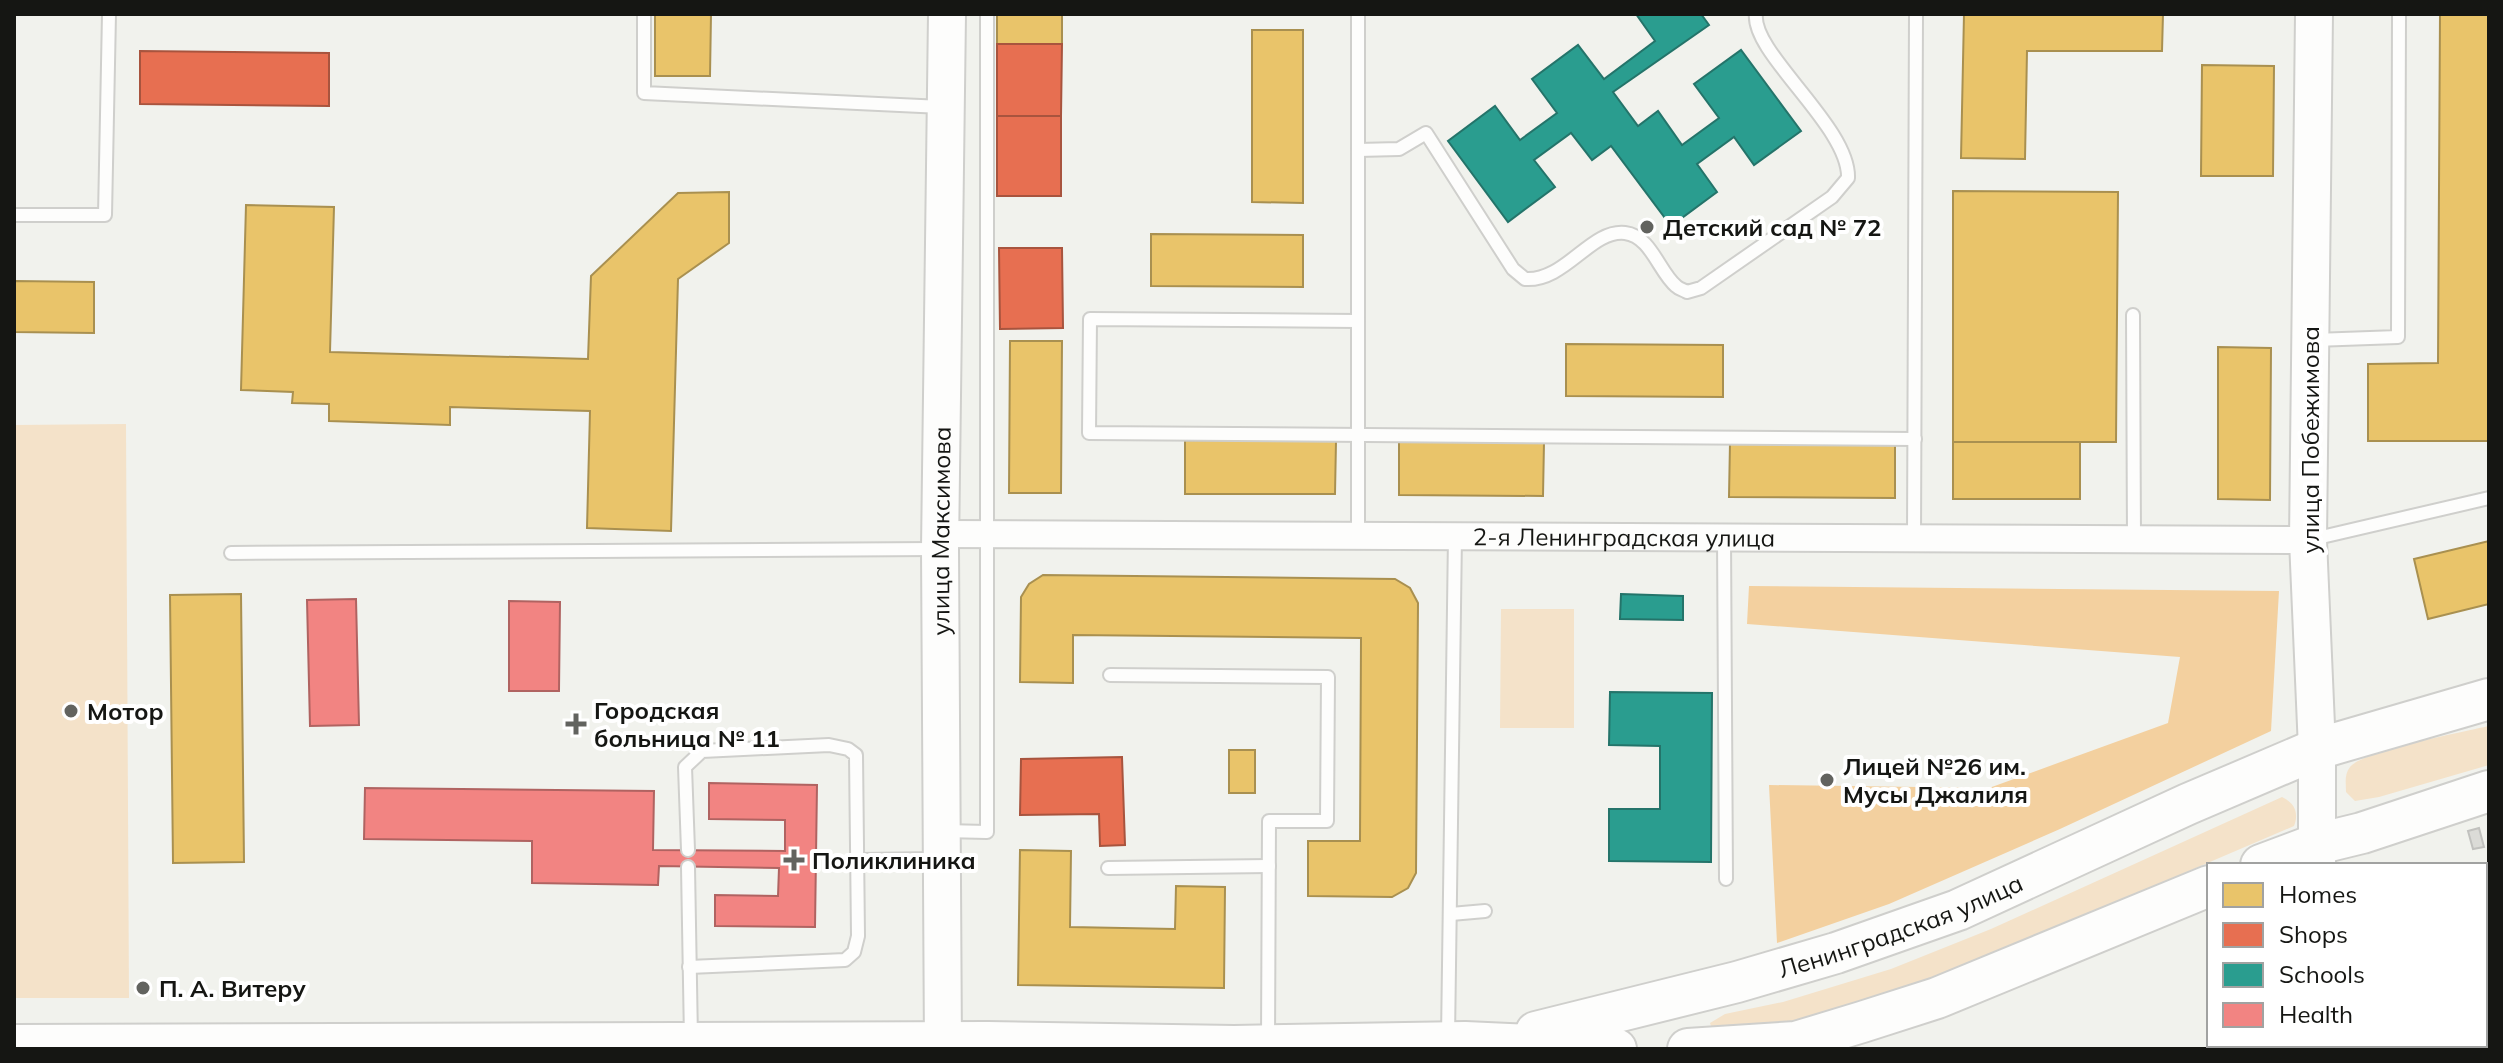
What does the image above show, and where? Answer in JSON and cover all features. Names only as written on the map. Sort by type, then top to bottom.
[{"type":"main road","name":"улица Максимова","points":[[943,1046],[940,541],[947,14]]},
{"type":"main road","name":"улица Побежимова","points":[[2314,14],[2308,540],[2317,749],[2317,855]]},
{"type":"main road","name":"Ленинградская улица","points":[[1456,1042],[1539,1031],[1737,982],[1836,953],[1958,910],[2188,804],[2317,749],[2489,699]]},
{"type":"main road","points":[[2272,863],[2317,855],[2362,833],[2489,791]]},
{"type":"main road","points":[[1688,1049],[1807,1047],[1937,998],[2207,887]]},
{"type":"main road","name":"Ленинградская улица","points":[[14,1045],[1154,1047],[1456,1042],[1616,1049]]},
{"type":"street","name":"2-я Ленинградская улица","points":[[940,541],[986,534],[2308,540]]},
{"type":"lane","points":[[14,215],[105,215],[109,14]]},
{"type":"lane","points":[[644,14],[644,93],[945,108]]},
{"type":"lane","points":[[859,860],[942,845],[987,832],[987,14]]},
{"type":"lane","points":[[1358,14],[1358,535]]},
{"type":"lane","points":[[1358,150],[1399,149],[1426,133],[1513,269],[1525,279],[1551,275],[1607,236],[1623,232],[1636,237],[1647,247],[1676,286],[1687,292],[1701,288],[1832,197],[1848,178],[1844,151],[1765,41],[1755,19],[1756,14]]},
{"type":"lane","points":[[1914,538],[1916,14]]},
{"type":"lane","points":[[2311,340],[2398,337],[2399,14]]},
{"type":"lane","points":[[2133,315],[2134,539]]},
{"type":"lane","points":[[1358,321],[1090,319],[1089,433],[1915,439]]},
{"type":"lane","points":[[2308,540],[2489,498]]},
{"type":"lane","points":[[1455,536],[1451,914],[1456,1042]]},
{"type":"lane","points":[[1724,537],[1726,879]]},
{"type":"lane","points":[[231,553],[940,541]]},
{"type":"lane","points":[[1110,675],[1328,677],[1327,821],[1269,821],[1268,1045]]},
{"type":"lane","points":[[688,850],[685,767],[702,751],[829,745],[848,749],[856,755],[859,860],[858,936],[854,952],[845,960],[689,967]]},
{"type":"lane","points":[[1108,868],[1269,866]]},
{"type":"lane","points":[[688,867],[689,967],[714,1045]]},
{"type":"lane","points":[[1451,914],[1485,911]]},
{"type":"shaded area","name":"Мотор","points":[[126,424],[129,998],[14,998],[14,425]]},
{"type":"shaded area","points":[[1749,586],[2279,591],[2271,731],[1889,904],[1777,943],[1769,785],[1989,788],[2168,723],[2180,657],[1747,624]]},
{"type":"shaded area","points":[[1501,609],[1574,609],[1574,728],[1500,728]]},
{"type":"shaded area","points":[[2489,726],[2489,765],[2379,797],[2355,801],[2346,792],[2347,773],[2359,761],[2437,737]]},
{"type":"shaded area","points":[[2282,797],[2295,809],[2294,826],[1958,970],[1810,1018],[1729,1031],[1712,1029],[1710,1023],[1725,1014],[1783,1002],[1891,969],[1991,929]]},
{"type":"building: Homes","points":[[655,14],[711,14],[710,76],[655,76]]},
{"type":"building: Homes","points":[[997,14],[1062,14],[1062,44],[997,44]]},
{"type":"building: Homes","points":[[1964,14],[2163,14],[2162,51],[2027,51],[2025,159],[1961,158]]},
{"type":"building: Homes","points":[[2440,14],[2489,14],[2489,441],[2368,441],[2368,364],[2438,363]]},
{"type":"building: Homes","points":[[1252,30],[1303,30],[1303,203],[1252,202]]},
{"type":"building: Homes","points":[[2202,65],[2274,66],[2273,176],[2201,176]]},
{"type":"building: Homes","points":[[1953,191],[2118,192],[2116,442],[1953,442]]},
{"type":"building: Homes","points":[[729,192],[729,243],[678,279],[671,531],[587,528],[590,411],[450,407],[450,425],[329,421],[329,404],[292,403],[293,392],[241,390],[246,205],[334,207],[330,352],[588,359],[591,276],[678,193]]},
{"type":"building: Homes","points":[[1151,234],[1303,235],[1303,287],[1151,286]]},
{"type":"building: Homes","points":[[14,281],[94,282],[94,333],[14,332]]},
{"type":"building: Homes","points":[[1010,341],[1062,341],[1061,493],[1009,493]]},
{"type":"building: Homes","points":[[1566,344],[1723,345],[1723,397],[1566,396]]},
{"type":"building: Homes","points":[[2218,347],[2271,348],[2270,500],[2218,499]]},
{"type":"building: Homes","points":[[1185,440],[1336,441],[1335,494],[1185,494]]},
{"type":"building: Homes","points":[[1399,442],[1544,442],[1543,496],[1399,495]]},
{"type":"building: Homes","points":[[1953,442],[2080,442],[2080,499],[1953,499]]},
{"type":"building: Homes","points":[[1730,443],[1895,444],[1895,498],[1729,497]]},
{"type":"building: Homes","points":[[2489,541],[2489,604],[2428,619],[2414,559]]},
{"type":"building: Homes","points":[[1043,575],[1395,579],[1410,588],[1418,603],[1416,873],[1408,888],[1392,897],[1308,896],[1308,841],[1360,841],[1361,638],[1073,635],[1073,683],[1020,682],[1021,597],[1029,584]]},
{"type":"building: Homes","points":[[241,594],[244,862],[173,863],[170,595]]},
{"type":"building: Homes","points":[[1229,750],[1255,750],[1255,793],[1229,793]]},
{"type":"building: Homes","points":[[1020,850],[1071,851],[1070,927],[1175,929],[1176,886],[1225,887],[1224,988],[1018,985]]},
{"type":"building: Shops","points":[[997,44],[1062,44],[1061,116],[997,116]]},
{"type":"building: Shops","points":[[140,51],[329,53],[329,106],[140,104]]},
{"type":"building: Shops","points":[[997,116],[1061,116],[1061,196],[997,196]]},
{"type":"building: Shops","points":[[999,248],[1062,248],[1063,328],[1000,329]]},
{"type":"building: Shops","points":[[1122,757],[1125,845],[1100,846],[1099,814],[1020,815],[1021,759]]},
{"type":"building: Schools","points":[[1636,14],[1701,14],[1709,25],[1613,92],[1638,126],[1658,111],[1682,145],[1719,118],[1694,84],[1741,50],[1801,131],[1754,165],[1734,137],[1697,164],[1717,192],[1671,226],[1611,146],[1592,160],[1571,133],[1534,160],[1555,187],[1508,222],[1448,141],[1495,106],[1520,140],[1557,113],[1532,79],[1578,45],[1604,79],[1655,41]]},
{"type":"building: Schools","points":[[1621,594],[1683,596],[1683,620],[1620,619]]},
{"type":"building: Schools","points":[[1610,692],[1712,693],[1711,862],[1609,861],[1609,809],[1660,809],[1660,746],[1609,745]]},
{"type":"building: Health","points":[[356,599],[359,725],[310,726],[307,600]]},
{"type":"building: Health","points":[[509,601],[560,602],[559,691],[509,691]]},
{"type":"building: Health","points":[[709,783],[817,785],[815,927],[715,926],[715,895],[778,896],[779,868],[659,866],[658,885],[532,883],[532,841],[364,839],[365,788],[654,791],[653,850],[785,851],[785,820],[709,819]]},
{"type":"building: Other","points":[[2479,828],[2484,847],[2473,849],[2468,831]]},
{"type":"place","name":"Детский сад № 72","points":[[1647,227]]},
{"type":"place","name":"Мотор","points":[[71,711]]},
{"type":"place","name":"Городская больница № 11","points":[[576,724]]},
{"type":"place","name":"Лицей №26 им. Мусы Джалиля","points":[[1827,780]]},
{"type":"place","name":"Поликлиника","points":[[794,860]]},
{"type":"place","name":"П. А. Витеру","points":[[143,988]]}]
